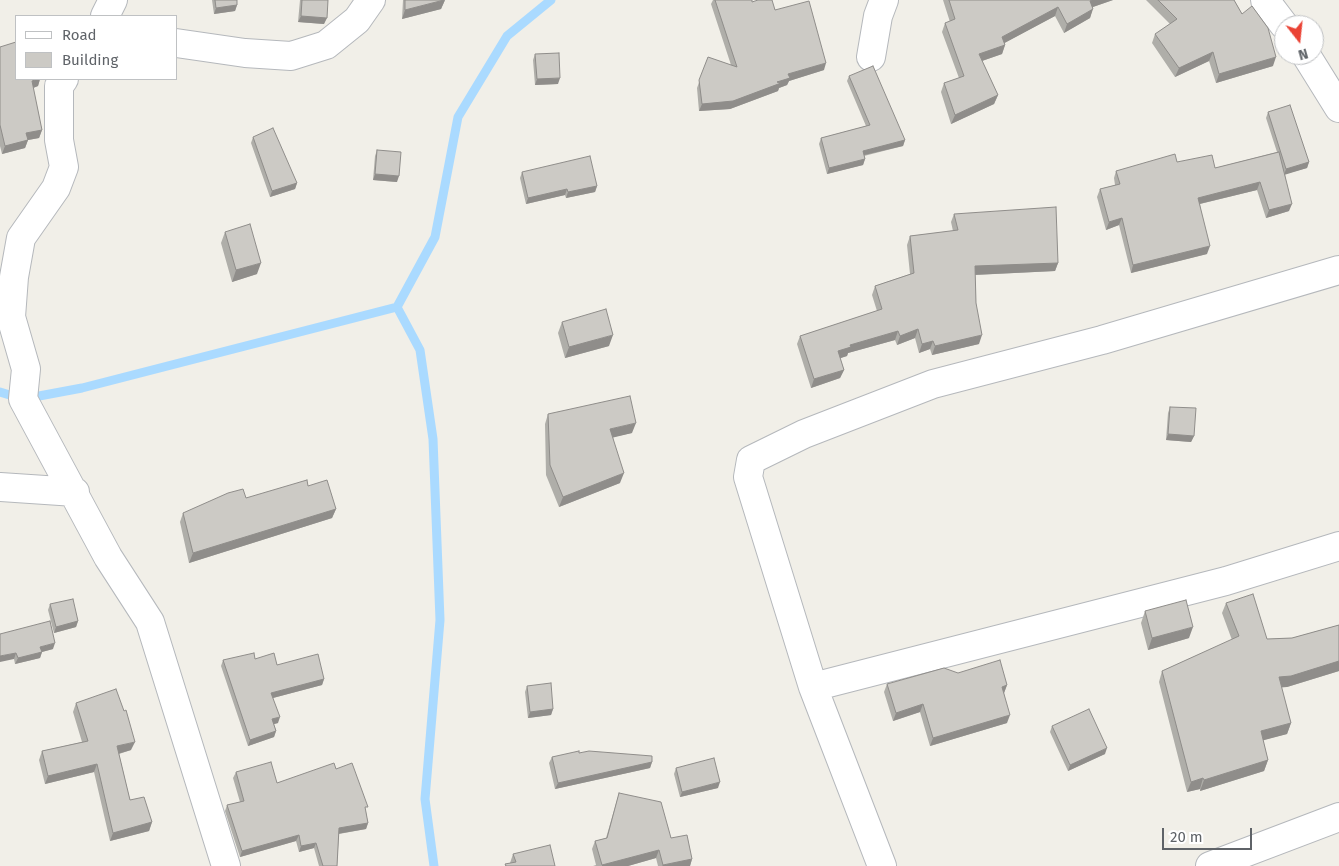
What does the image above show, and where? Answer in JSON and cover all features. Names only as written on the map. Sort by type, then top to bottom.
[{"type":"street","points":[[106,15],[113,0]]},
{"type":"street","points":[[178,43],[244,53],[291,56],[326,44],[357,20],[371,0]]},
{"type":"street","points":[[872,57],[878,16],[884,0]]},
{"type":"street","points":[[1265,0],[1276,15]]},
{"type":"street","points":[[1312,65],[1339,108]]},
{"type":"street","points":[[63,80],[59,86],[59,140],[64,167],[56,188],[21,238],[14,277],[11,317],[26,370],[23,399],[75,492],[108,557],[150,622],[226,866]]},
{"type":"street","points":[[882,866],[813,687],[748,477],[751,460],[804,434],[933,384],[1102,340],[1339,270]]},
{"type":"street","points":[[0,487],[75,492]]},
{"type":"street","points":[[813,687],[1226,581],[1339,546]]},
{"type":"street","points":[[1210,866],[1339,817]]},
{"type":"building","points":[[215,0],[237,0],[237,5],[216,8]]},
{"type":"building","points":[[302,0],[328,0],[327,18],[301,16]]},
{"type":"building","points":[[405,0],[444,0],[405,10]]},
{"type":"building","points":[[715,0],[752,0],[752,2],[772,0],[775,10],[809,1],[826,63],[788,74],[790,78],[777,82],[781,83],[733,101],[702,104],[699,80],[708,57],[737,67]]},
{"type":"building","points":[[949,0],[1092,0],[1090,1],[1093,9],[1067,24],[1058,7],[1002,37],[1005,45],[979,54],[998,95],[955,115],[944,83],[964,76],[945,23],[955,19]]},
{"type":"building","points":[[1158,0],[1234,0],[1242,14],[1252,6],[1268,28],[1274,50],[1274,58],[1219,74],[1213,52],[1179,68],[1155,34],[1177,19]]},
{"type":"building","points":[[15,42],[15,80],[35,80],[32,81],[42,130],[26,133],[28,140],[5,146],[0,125],[0,47]]},
{"type":"building","points":[[559,53],[560,78],[537,79],[535,54]]},
{"type":"building","points":[[873,66],[905,140],[863,151],[865,159],[829,168],[821,138],[870,125],[849,76]]},
{"type":"building","points":[[1290,105],[1309,162],[1286,169],[1268,112]]},
{"type":"building","points":[[273,128],[297,183],[272,191],[253,137]]},
{"type":"building","points":[[377,150],[401,152],[399,176],[375,174]]},
{"type":"building","points":[[1279,152],[1292,204],[1269,210],[1260,182],[1198,198],[1210,246],[1133,265],[1122,218],[1109,222],[1100,189],[1120,184],[1116,171],[1175,154],[1177,162],[1212,155],[1215,168]]},
{"type":"building","points":[[590,156],[597,186],[568,192],[567,189],[528,198],[522,172]]},
{"type":"building","points":[[1056,207],[1058,263],[975,266],[976,303],[982,335],[935,346],[933,341],[922,344],[918,329],[900,336],[898,331],[850,345],[851,347],[838,351],[844,370],[814,379],[800,336],[882,309],[875,286],[914,273],[910,236],[958,230],[954,214]]},
{"type":"building","points":[[250,224],[261,263],[236,270],[225,232]]},
{"type":"building","points":[[606,309],[613,335],[569,347],[562,322]]},
{"type":"building","points":[[630,396],[636,423],[610,429],[624,473],[563,497],[550,465],[548,414]]},
{"type":"building","points":[[1170,407],[1196,408],[1194,436],[1168,434]]},
{"type":"building","points":[[307,480],[308,486],[327,480],[336,509],[193,553],[183,513],[228,493],[243,489],[246,498]]},
{"type":"building","points":[[1253,594],[1267,639],[1292,638],[1339,625],[1339,661],[1291,676],[1279,677],[1291,723],[1261,731],[1268,760],[1204,780],[1203,778],[1191,782],[1162,671],[1239,636],[1226,603]]},
{"type":"building","points":[[73,599],[78,621],[56,627],[50,604]]},
{"type":"building","points":[[1186,600],[1193,627],[1152,638],[1145,611]]},
{"type":"building","points":[[50,621],[55,643],[40,647],[42,652],[18,658],[16,653],[0,656],[0,634]]},
{"type":"building","points":[[254,653],[255,659],[274,653],[277,665],[318,654],[324,679],[271,693],[280,717],[272,719],[276,731],[250,740],[223,660]]},
{"type":"building","points":[[1000,660],[1007,685],[1002,687],[1010,715],[933,738],[923,704],[896,713],[887,684],[944,668],[958,673]]},
{"type":"building","points":[[551,683],[553,709],[530,712],[527,686]]},
{"type":"building","points":[[116,689],[124,711],[126,710],[135,742],[117,746],[130,800],[144,797],[152,822],[113,833],[97,764],[48,776],[42,751],[88,741],[76,703]]},
{"type":"building","points":[[1089,709],[1107,748],[1070,765],[1052,726]]},
{"type":"building","points":[[579,751],[579,753],[589,751],[652,756],[652,762],[558,783],[552,757]]},
{"type":"building","points":[[714,758],[720,782],[682,792],[676,768]]},
{"type":"building","points":[[271,762],[277,783],[334,763],[336,769],[352,763],[368,807],[365,807],[368,823],[339,828],[337,866],[323,866],[316,843],[301,846],[299,835],[242,851],[227,805],[244,801],[236,772]]},
{"type":"building","points":[[619,793],[661,802],[671,838],[687,835],[692,859],[663,865],[659,850],[602,865],[595,841],[607,838]]},
{"type":"building","points":[[550,845],[555,866],[506,866],[505,864],[516,862],[513,854]]},
{"type":"waterway","points":[[397,307],[435,237],[458,117],[507,36],[551,0]]},
{"type":"waterway","points":[[0,392],[23,399],[82,388],[397,307],[420,350],[433,439],[440,620],[425,799],[434,866]]}]
